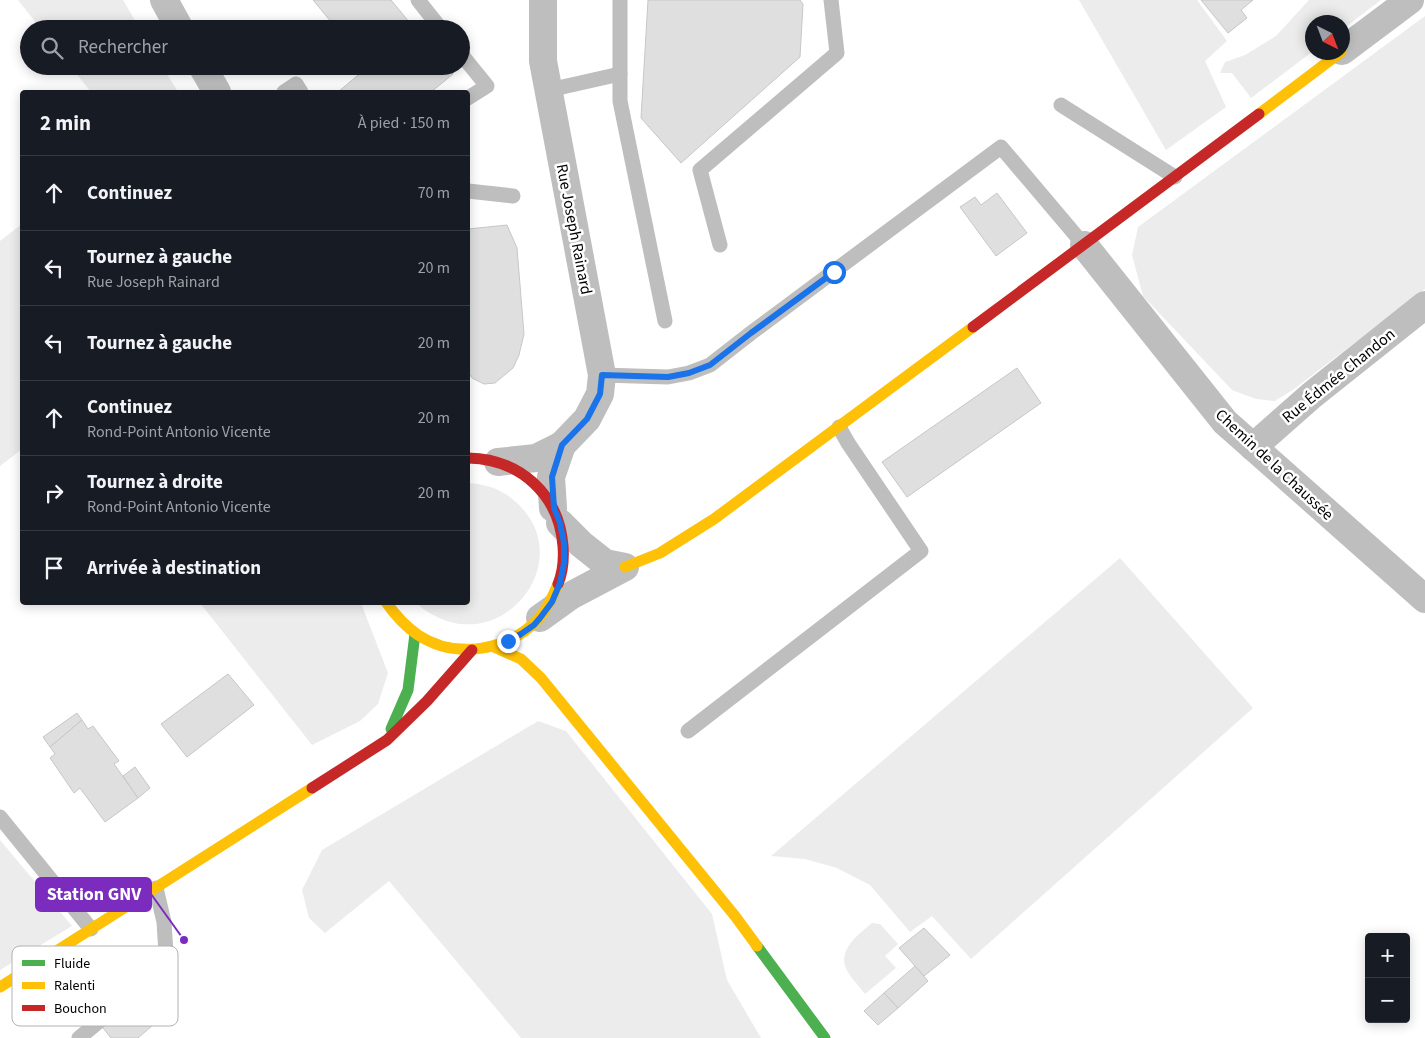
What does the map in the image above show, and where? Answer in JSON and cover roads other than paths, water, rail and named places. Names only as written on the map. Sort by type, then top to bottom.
[{"type":"street","points":[[164,0],[175,20]]},
{"type":"street","name":"Rue Joseph Rainard","points":[[543,0],[543,61],[602,375],[600,394],[587,419],[562,445]]},
{"type":"street","points":[[1350,46],[1410,0]]},
{"type":"street","points":[[388,605],[397,619],[415,634],[442,646],[472,650],[494,647],[536,626],[572,595],[625,567],[660,553],[714,518],[1084,246],[1331,60]]},
{"type":"street","points":[[207,75],[216,90]]},
{"type":"street","name":"Chemin de la Chaussée","points":[[1084,246],[1225,422],[1425,599]]},
{"type":"street","name":"Rue Édmée Chandon","points":[[1253,447],[1312,395],[1425,305]]},
{"type":"street","points":[[477,458],[536,458],[562,445]]},
{"type":"street","points":[[536,626],[552,602],[560,583],[564,563],[564,543],[557,515],[552,477],[562,445]]},
{"type":"street","points":[[477,458],[515,469],[530,479],[543,492],[557,515],[581,544],[605,563],[625,567]]},
{"type":"street","points":[[387,740],[408,690],[415,634]]},
{"type":"street","points":[[494,647],[521,659],[541,678],[735,916],[825,1038]]},
{"type":"street","points":[[64,946],[387,740],[427,701],[472,650]]},
{"type":"street","points":[[536,660],[541,678]]},
{"type":"street","points":[[0,987],[12,979]]},
{"type":"lane","points":[[418,0],[434,20]]},
{"type":"lane","points":[[620,0],[620,101],[665,322]]},
{"type":"lane","points":[[720,245],[700,170],[837,53],[831,0]]},
{"type":"lane","points":[[470,66],[486,86],[470,97]]},
{"type":"lane","points":[[549,90],[620,74]]},
{"type":"lane","points":[[287,90],[296,84],[300,90]]},
{"type":"lane","points":[[1060,105],[1175,177]]},
{"type":"lane","points":[[602,375],[668,377],[689,373],[710,365],[1001,147],[1084,246]]},
{"type":"lane","points":[[470,190],[513,196]]},
{"type":"lane","points":[[688,731],[921,551],[839,427]]},
{"type":"lane","points":[[0,817],[91,929]]},
{"type":"lane","points":[[156,888],[164,922],[166,946]]},
{"type":"lane","points":[[79,1038],[93,1026]]},
{"type":"place","name":"Station GNV","points":[[184,940]]}]
